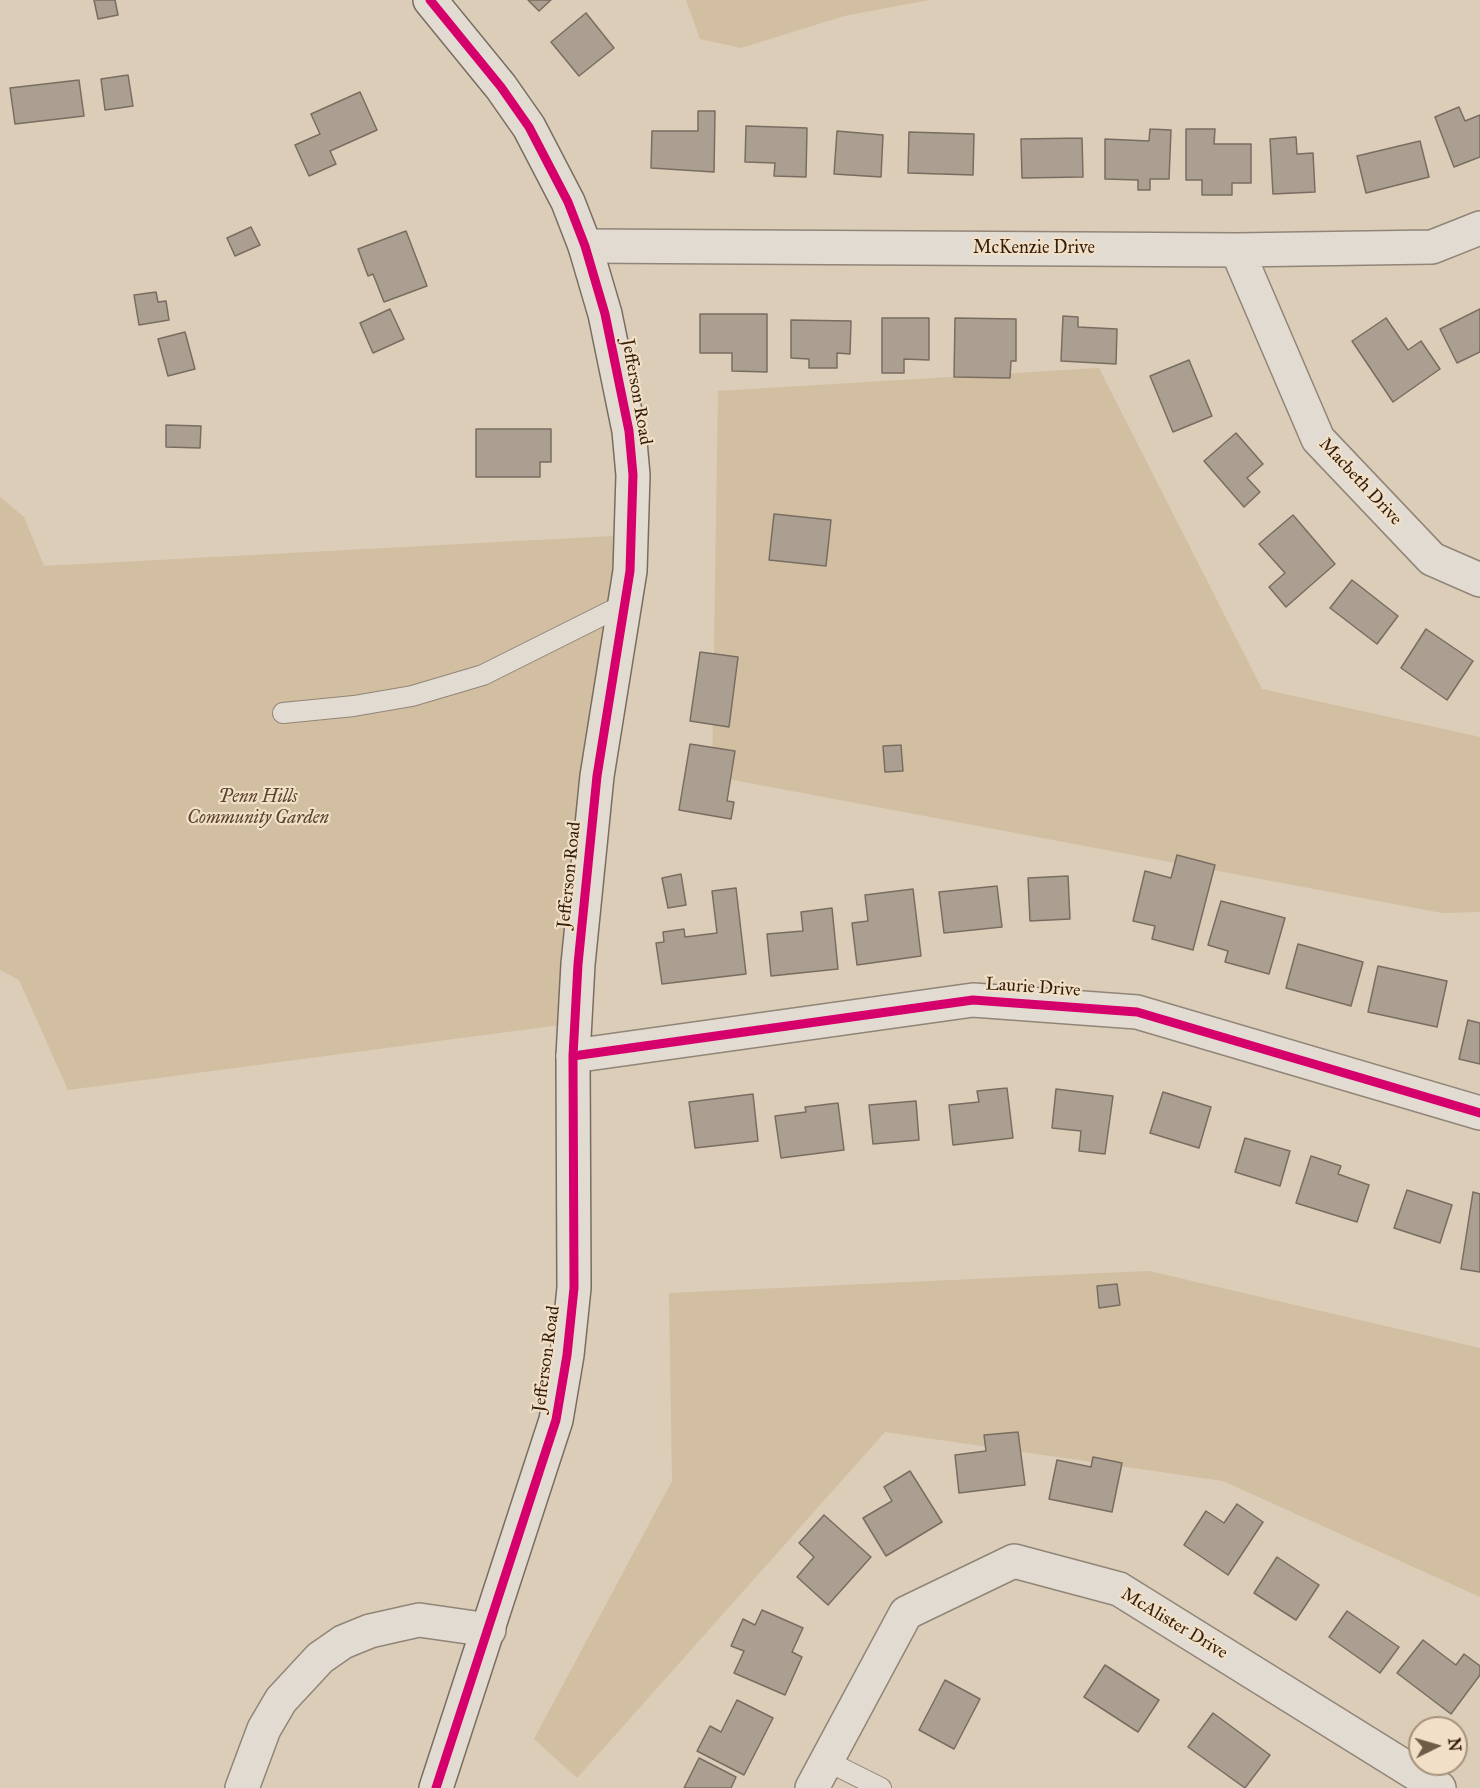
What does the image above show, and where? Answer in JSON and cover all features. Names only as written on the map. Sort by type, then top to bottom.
[{"type":"street","name":"Jefferson Road","points":[[430,0],[501,87],[530,127],[568,202],[585,246],[605,314],[628,431],[633,475],[633,519],[625,604],[597,776],[578,964],[573,1056],[574,1288],[567,1355],[556,1420],[489,1630],[435,1788]]},
{"type":"street","name":"McKenzie Drive","points":[[585,246],[1237,250],[1431,247],[1480,228]]},
{"type":"street","name":"Macbeth Drive","points":[[1237,250],[1318,439],[1432,559],[1480,580]]},
{"type":"street","name":"Laurie Drive","points":[[573,1056],[973,1000],[1137,1012],[1480,1113]]},
{"type":"street","name":"McAlister Drive","points":[[819,1775],[906,1613],[1014,1561],[1119,1589],[1439,1788]]},
{"type":"street","points":[[242,1788],[264,1729],[281,1700],[320,1658],[343,1642],[386,1626],[419,1620],[489,1630]]},
{"type":"lane","points":[[283,713],[354,706],[412,696],[483,675],[625,604]]},
{"type":"lane","points":[[819,1775],[881,1788]]},
{"type":"green space","points":[[686,0],[929,0],[844,16],[741,48],[700,39]]},
{"type":"green space","points":[[1099,368],[1262,689],[1480,737],[1480,912],[1442,913],[712,776],[718,391]]},
{"type":"green space","name":"Penn Hills Community Garden","points":[[0,497],[24,517],[44,566],[632,535],[616,653],[586,730],[572,849],[560,1025],[68,1090],[19,980],[0,970]]},
{"type":"green space","points":[[1149,1271],[1480,1348],[1480,1597],[1223,1481],[885,1432],[577,1778],[534,1739],[672,1481],[669,1293]]},
{"type":"building","points":[[94,0],[115,0],[118,15],[98,19]]},
{"type":"building","points":[[528,0],[551,0],[539,11]]},
{"type":"building","points":[[586,13],[614,48],[579,76],[551,42]]},
{"type":"building","points":[[128,75],[133,106],[105,110],[101,79]]},
{"type":"building","points":[[79,80],[84,116],[15,124],[10,88]]},
{"type":"building","points":[[360,92],[377,130],[330,151],[336,164],[309,176],[295,145],[320,134],[311,114]]},
{"type":"building","points":[[1459,107],[1465,121],[1480,115],[1480,157],[1454,167],[1435,117]]},
{"type":"building","points":[[698,111],[715,111],[714,172],[651,168],[652,131],[698,131]]},
{"type":"building","points":[[746,126],[807,128],[806,177],[774,176],[775,163],[745,162]]},
{"type":"building","points":[[1150,129],[1171,130],[1169,179],[1150,179],[1150,190],[1138,190],[1138,180],[1105,179],[1105,139],[1149,141]]},
{"type":"building","points":[[1186,129],[1215,129],[1214,144],[1251,144],[1251,183],[1232,183],[1232,195],[1202,195],[1202,180],[1186,180]]},
{"type":"building","points":[[837,131],[883,135],[881,177],[834,174]]},
{"type":"building","points":[[909,132],[974,134],[973,175],[908,173]]},
{"type":"building","points":[[1296,137],[1297,154],[1313,153],[1315,192],[1273,194],[1270,139]]},
{"type":"building","points":[[1082,138],[1083,177],[1022,178],[1021,139]]},
{"type":"building","points":[[1420,141],[1429,177],[1366,193],[1357,156]]},
{"type":"building","points":[[251,227],[260,245],[235,256],[227,238]]},
{"type":"building","points":[[406,231],[427,286],[384,302],[373,274],[368,276],[358,249]]},
{"type":"building","points":[[156,292],[158,302],[166,301],[169,320],[139,325],[134,295]]},
{"type":"building","points":[[390,309],[404,339],[373,353],[360,323]]},
{"type":"building","points":[[1480,309],[1480,352],[1457,363],[1440,329]]},
{"type":"building","points":[[700,314],[767,314],[767,372],[732,371],[732,353],[700,353]]},
{"type":"building","points":[[1063,316],[1078,317],[1078,327],[1117,329],[1116,364],[1061,361]]},
{"type":"building","points":[[882,318],[929,318],[929,360],[904,359],[904,373],[882,373]]},
{"type":"building","points":[[955,318],[1016,319],[1016,361],[1011,361],[1010,378],[954,377]]},
{"type":"building","points":[[1386,318],[1408,350],[1421,341],[1440,369],[1393,402],[1352,341]]},
{"type":"building","points":[[791,320],[851,321],[850,354],[837,353],[837,368],[809,368],[809,359],[791,358]]},
{"type":"building","points":[[185,332],[195,369],[168,376],[158,339]]},
{"type":"building","points":[[1189,360],[1212,416],[1173,432],[1150,376]]},
{"type":"building","points":[[166,425],[201,426],[200,448],[166,447]]},
{"type":"building","points":[[476,429],[551,429],[551,462],[540,462],[540,477],[476,477]]},
{"type":"building","points":[[1236,433],[1263,464],[1247,478],[1260,492],[1244,507],[1204,461]]},
{"type":"building","points":[[774,514],[831,520],[826,566],[769,560]]},
{"type":"building","points":[[1293,515],[1335,564],[1286,607],[1269,587],[1285,573],[1259,544]]},
{"type":"building","points":[[1352,580],[1398,616],[1377,644],[1330,608]]},
{"type":"building","points":[[1426,629],[1473,661],[1447,700],[1401,668]]},
{"type":"building","points":[[700,652],[738,657],[729,727],[690,721]]},
{"type":"building","points":[[690,744],[735,751],[727,801],[734,802],[731,819],[679,810]]},
{"type":"building","points":[[901,745],[903,771],[885,772],[883,746]]},
{"type":"building","points":[[1177,855],[1215,865],[1193,950],[1152,939],[1155,926],[1133,921],[1145,871],[1171,878]]},
{"type":"building","points":[[681,874],[686,905],[668,908],[662,878]]},
{"type":"building","points":[[1068,876],[1070,919],[1030,921],[1028,878]]},
{"type":"building","points":[[997,886],[1002,927],[944,933],[939,892]]},
{"type":"building","points":[[736,888],[746,974],[662,984],[656,943],[664,942],[663,932],[684,929],[685,937],[717,933],[712,891]]},
{"type":"building","points":[[913,889],[921,956],[857,965],[852,923],[868,921],[865,895]]},
{"type":"building","points":[[1221,901],[1285,918],[1269,974],[1225,962],[1228,951],[1208,945]]},
{"type":"building","points":[[832,908],[838,969],[771,976],[767,934],[803,931],[801,912]]},
{"type":"building","points":[[1298,944],[1363,962],[1351,1006],[1286,988]]},
{"type":"building","points":[[1378,966],[1447,981],[1437,1027],[1368,1012]]},
{"type":"building","points":[[1468,1020],[1480,1023],[1480,1064],[1459,1059]]},
{"type":"building","points":[[1007,1088],[1013,1138],[953,1145],[949,1105],[979,1102],[977,1091]]},
{"type":"building","points":[[1056,1089],[1113,1096],[1105,1154],[1079,1151],[1081,1131],[1052,1128]]},
{"type":"building","points":[[1163,1092],[1211,1107],[1199,1148],[1150,1133]]},
{"type":"building","points":[[753,1094],[758,1141],[695,1148],[689,1102]]},
{"type":"building","points":[[916,1101],[919,1140],[873,1144],[869,1105]]},
{"type":"building","points":[[838,1103],[844,1150],[781,1158],[775,1116],[806,1112],[805,1107]]},
{"type":"building","points":[[1245,1138],[1290,1151],[1280,1186],[1235,1172]]},
{"type":"building","points":[[1311,1156],[1341,1166],[1338,1174],[1369,1185],[1357,1222],[1296,1203]]},
{"type":"building","points":[[1407,1190],[1452,1205],[1440,1243],[1394,1228]]},
{"type":"building","points":[[1473,1192],[1480,1194],[1480,1272],[1461,1269]]},
{"type":"building","points":[[1117,1284],[1120,1305],[1099,1308],[1097,1286]]},
{"type":"building","points":[[1018,1432],[1025,1485],[959,1493],[955,1455],[986,1451],[984,1435]]},
{"type":"building","points":[[1093,1457],[1122,1463],[1112,1512],[1049,1499],[1057,1460],[1091,1467]]},
{"type":"building","points":[[910,1471],[942,1522],[886,1556],[863,1518],[892,1501],[884,1487]]},
{"type":"building","points":[[1237,1504],[1263,1522],[1228,1575],[1184,1545],[1206,1511],[1224,1523]]},
{"type":"building","points":[[824,1515],[871,1557],[828,1605],[797,1577],[814,1557],[799,1543]]},
{"type":"building","points":[[1277,1557],[1319,1585],[1296,1620],[1254,1593]]},
{"type":"building","points":[[762,1610],[803,1628],[792,1652],[802,1657],[785,1695],[734,1673],[744,1651],[731,1646],[743,1619],[755,1625]]},
{"type":"building","points":[[1347,1611],[1399,1647],[1380,1673],[1329,1637]]},
{"type":"building","points":[[1423,1640],[1456,1665],[1464,1654],[1480,1666],[1480,1675],[1451,1714],[1397,1673]]},
{"type":"building","points":[[1105,1665],[1159,1700],[1138,1732],[1084,1697]]},
{"type":"building","points":[[945,1680],[980,1699],[954,1749],[919,1730]]},
{"type":"building","points":[[737,1700],[773,1718],[744,1775],[697,1751],[710,1726],[721,1732]]},
{"type":"building","points":[[1213,1713],[1270,1755],[1245,1788],[1188,1747]]},
{"type":"building","points":[[699,1758],[736,1777],[731,1788],[684,1788]]},
{"type":"cycle path","points":[[430,0],[501,87],[529,127],[568,202],[585,246],[605,314],[629,431],[633,475],[630,571],[597,776],[578,964],[573,1056],[574,1288],[567,1355],[556,1420],[436,1788]]},
{"type":"cycle path","points":[[573,1056],[973,1000],[1137,1012],[1480,1113]]}]
